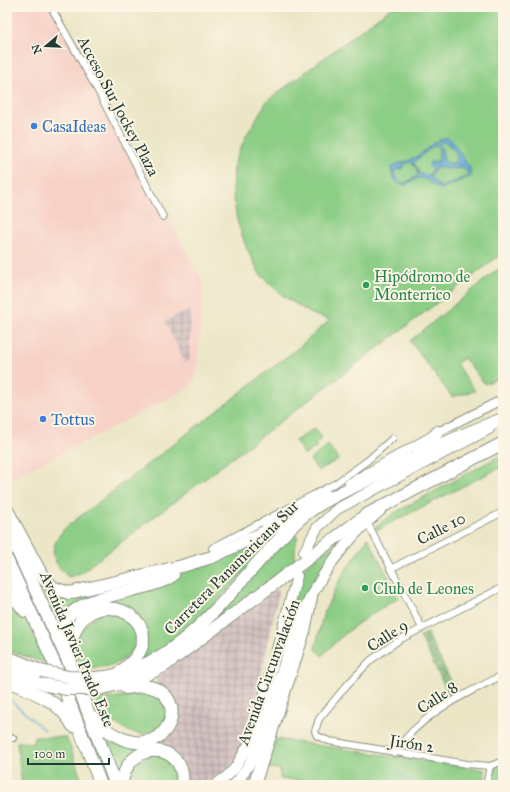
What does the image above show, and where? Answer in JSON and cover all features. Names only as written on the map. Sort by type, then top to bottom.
[{"type":"highway","name":"Carretera Panamericana Sur","points":[[7,656],[41,671],[97,683],[155,660],[189,634],[233,591],[290,528],[320,504],[417,456],[503,420]]},
{"type":"highway","points":[[417,456],[438,432]]},
{"type":"highway","name":"Carretera Panamericana Sur","points":[[7,669],[46,686],[67,689],[97,683],[133,681],[167,664],[353,524],[395,499],[503,443]]},
{"type":"highway","points":[[7,510],[44,580],[54,588],[65,592],[81,591],[192,564],[220,555],[320,504]]},
{"type":"highway","name":"Avenida Javier Prado Este","points":[[7,528],[63,648],[116,785]]},
{"type":"highway","name":"Avenida Javier Prado Este","points":[[7,560],[56,667],[100,784]]},
{"type":"highway","points":[[63,648],[63,625],[65,620],[74,611],[111,596],[162,581],[173,575]]},
{"type":"highway","points":[[7,589],[38,628]]},
{"type":"highway","points":[[254,785],[304,631],[311,597]]},
{"type":"highway","points":[[70,665],[72,640],[80,623],[90,614],[99,610],[111,607],[119,608],[130,614],[137,622],[142,632],[142,642],[135,658],[114,676]]},
{"type":"highway","points":[[7,680],[56,704],[67,715],[88,751]]},
{"type":"highway","points":[[88,710],[99,724],[109,732],[132,742],[144,742],[155,739],[165,733],[169,727],[171,716],[169,703],[164,696],[154,688],[97,683]]},
{"type":"highway","points":[[122,785],[126,768],[132,759],[142,752],[156,750],[170,755],[178,762],[182,774],[182,785]]},
{"type":"main road","points":[[304,552],[317,528],[337,509],[503,420]]},
{"type":"main road","name":"Avenida Circunvalación","points":[[234,785],[243,774],[255,753],[297,627],[311,597],[339,555],[367,522],[395,499]]},
{"type":"main road","name":"Avenida Circunvalación","points":[[215,785],[235,768],[249,744],[264,697],[297,576]]},
{"type":"street","name":"Acceso Sur Jockey Plaza","points":[[51,7],[98,91],[163,217]]},
{"type":"street","points":[[244,543],[255,532],[354,480],[438,432],[503,399]]},
{"type":"street","points":[[212,548],[336,483],[368,462],[393,438]]},
{"type":"street","name":"Calle 10","points":[[390,569],[503,512]]},
{"type":"street","points":[[367,522],[390,569],[422,628]]},
{"type":"street","name":"Calle 9","points":[[318,736],[315,731],[316,723],[351,681],[371,660],[399,640],[503,586]]},
{"type":"street","name":"Calle 8","points":[[394,753],[405,737],[426,717],[456,699],[503,675]]},
{"type":"street","name":"Jirón 2","points":[[318,736],[356,747],[414,756],[490,766],[503,761]]},
{"type":"street","points":[[405,737],[404,748],[414,756]]},
{"type":"street","points":[[486,785],[490,766]]},
{"type":"shaded area","points":[[7,7],[54,7],[204,284],[196,378],[187,389],[7,481]]},
{"type":"shaded area","points":[[191,309],[189,361],[185,363],[165,321]]},
{"type":"shaded area","points":[[276,589],[279,590],[255,704],[240,752],[232,764],[220,774],[200,785],[187,785],[161,747],[160,740],[170,733],[176,725],[176,713],[157,685],[156,678]]},
{"type":"green space","name":"Hipódromo de Monterrico","points":[[392,7],[503,7],[503,253],[79,574],[68,577],[58,565],[53,554],[56,542],[65,528],[298,348],[330,320],[312,314],[283,296],[260,274],[246,247],[237,220],[233,195],[234,164],[246,136],[267,101]]},
{"type":"green space","points":[[503,265],[503,376],[485,384],[464,358],[456,364],[475,391],[452,397],[410,341]]},
{"type":"green space","points":[[315,428],[322,438],[315,444],[317,446],[305,455],[295,441]]},
{"type":"green space","points":[[328,445],[339,459],[318,471],[310,460]]},
{"type":"green space","points":[[503,454],[503,466],[377,530],[375,527],[396,512]]},
{"type":"green space","points":[[286,525],[197,621],[157,652],[138,661],[142,630],[141,622],[138,616],[134,610],[127,605],[105,601],[168,585],[184,570],[204,566]]},
{"type":"green space","points":[[293,532],[298,537],[293,563],[188,643]]},
{"type":"green space","points":[[347,535],[320,570],[306,595],[288,636],[284,635],[304,567]]},
{"type":"green space","name":"Club de Leones","points":[[368,538],[399,598],[358,624],[340,638],[322,656],[315,649],[323,615],[340,579]]},
{"type":"green space","points":[[118,585],[61,620],[58,624],[40,586],[43,586],[63,598]]},
{"type":"green space","points":[[7,591],[17,604],[48,664],[7,650]]},
{"type":"green space","points":[[115,612],[128,619],[133,627],[135,641],[130,653],[119,662],[112,665],[81,668],[75,658],[75,650],[78,637],[82,630],[97,616],[104,613]]},
{"type":"green space","points":[[427,633],[457,693],[455,694],[424,634]]},
{"type":"green space","points":[[423,635],[453,695],[450,697],[420,636]]},
{"type":"green space","points":[[150,693],[161,698],[166,712],[165,719],[162,724],[153,732],[147,734],[129,731],[114,722],[105,714],[95,700]]},
{"type":"green space","points":[[34,737],[65,737],[70,746],[83,785],[22,785],[17,742],[33,743]]},
{"type":"green space","points":[[107,737],[140,747],[140,749],[127,758],[119,769]]},
{"type":"green space","points":[[276,739],[485,770],[484,785],[328,785],[328,782],[280,779],[280,769],[267,768]]},
{"type":"green space","points":[[151,753],[175,762],[180,785],[124,785],[126,771]]},
{"type":"green space","points":[[503,766],[503,785],[489,785],[492,767]]},
{"type":"water","points":[[447,137],[451,140],[470,168],[471,176],[442,189],[422,178],[418,178],[405,185],[395,180],[392,175],[391,168],[417,157],[441,139]],"holes":[[[446,142],[456,153],[457,160],[454,163],[447,163],[444,161],[442,149],[439,145]],[[436,145],[439,148],[439,161],[430,162],[429,165],[432,169],[430,175],[419,174],[417,167],[414,164],[415,161]],[[411,162],[416,168],[418,175],[405,183],[400,182],[394,174],[394,171],[403,168],[405,164]],[[436,167],[446,169],[464,168],[468,174],[465,177],[441,187],[430,177]]]},
{"type":"waterway","points":[[7,697],[44,730]]},
{"type":"waterway","points":[[398,773],[413,785]]},
{"type":"place","name":"CasaIdeas","points":[[34,126]]},
{"type":"place","name":"Hipódromo de Monterrico","points":[[366,285]]},
{"type":"place","name":"Tottus","points":[[43,419]]},
{"type":"place","name":"Club de Leones","points":[[365,588]]}]
